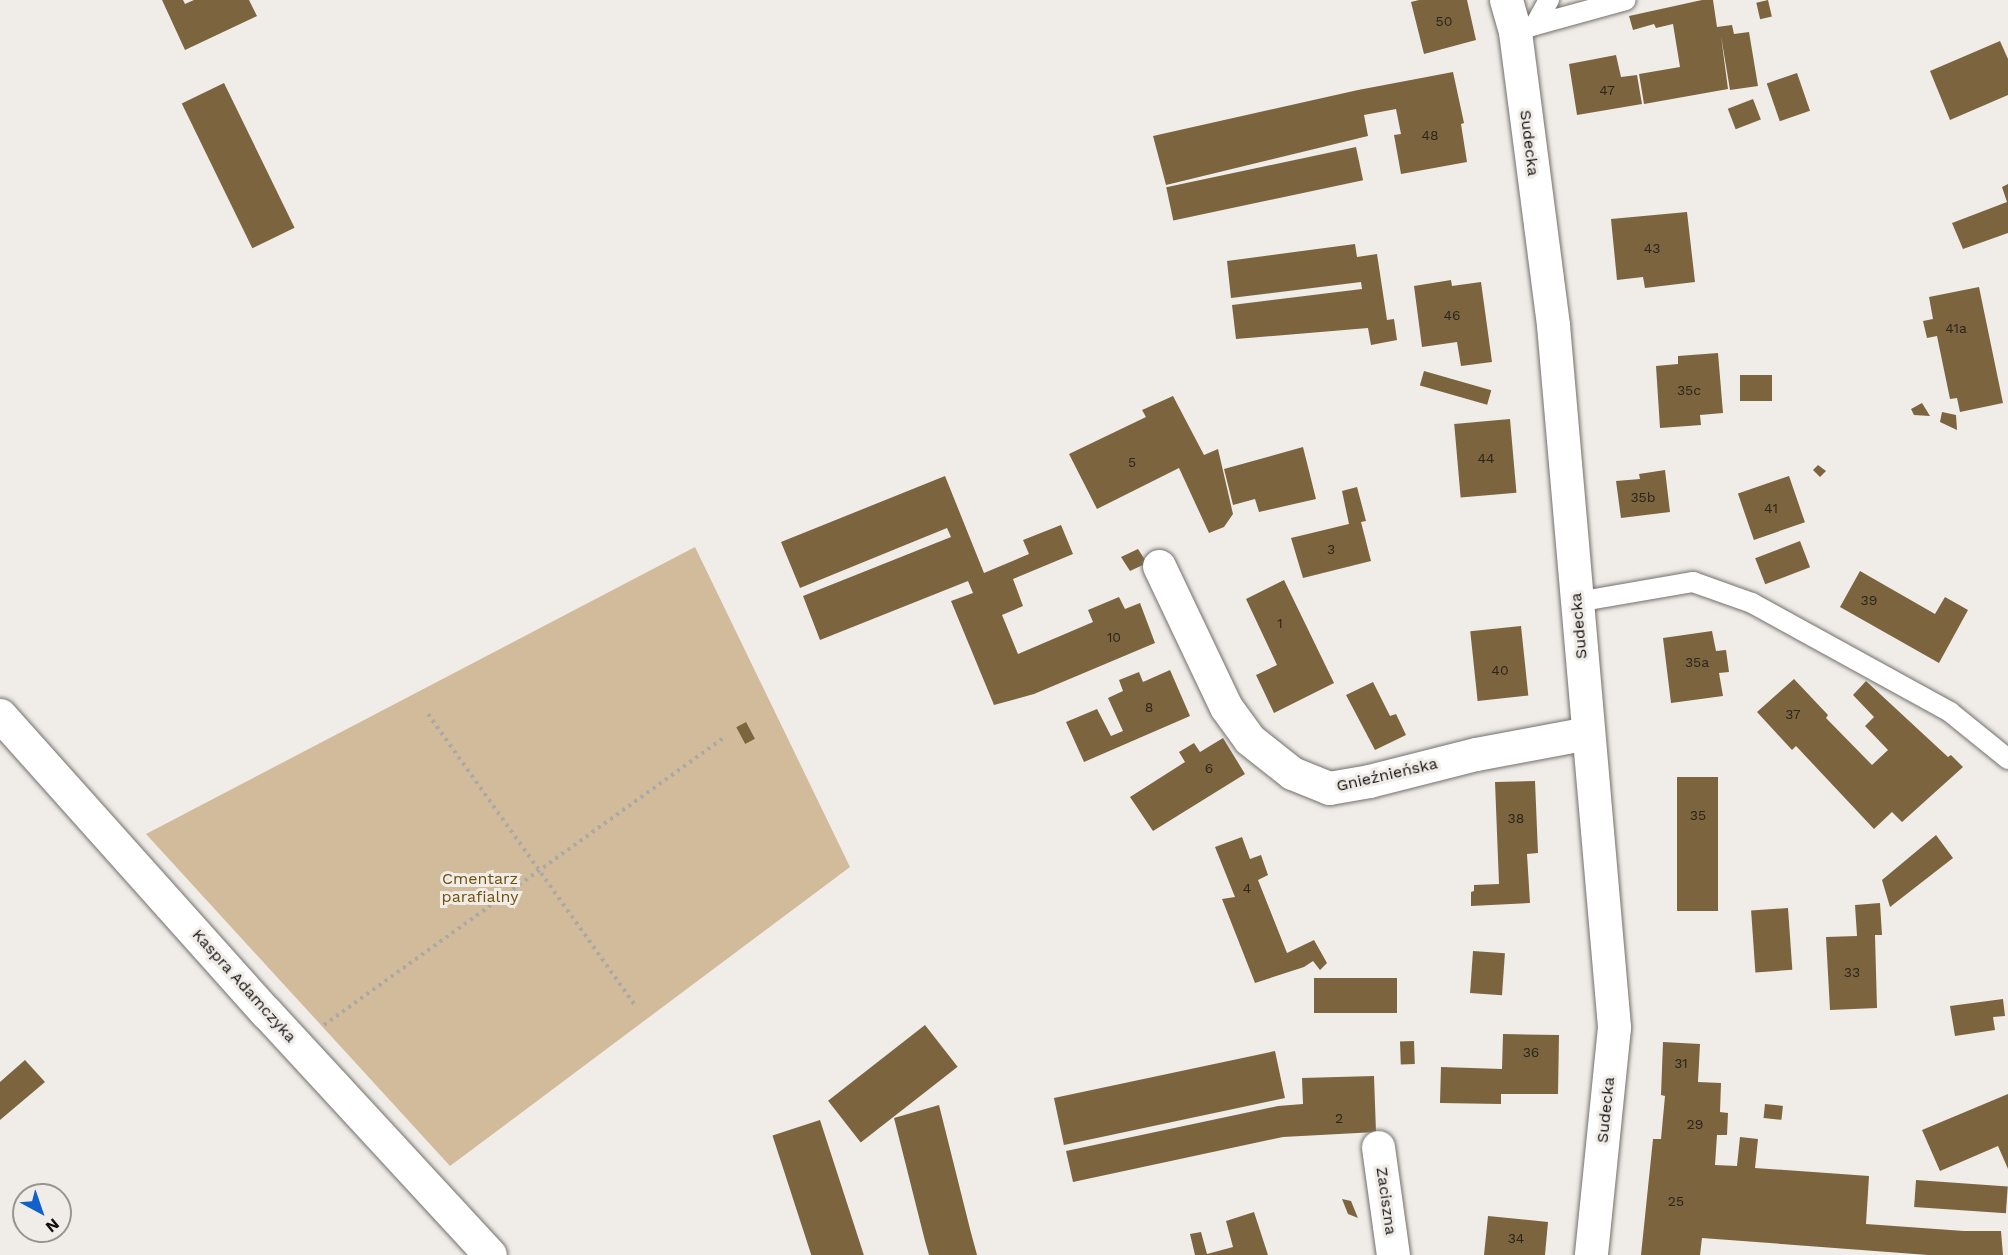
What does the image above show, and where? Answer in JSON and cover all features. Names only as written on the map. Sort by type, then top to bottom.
[{"type":"street","name":"Sudecka","points":[[1506,0],[1525,29],[1614,1027],[1591,1255]]},
{"type":"street","name":"Gnieźnieńska","points":[[1159,566],[1226,707],[1249,739],[1292,773],[1329,788],[1369,781],[1476,754],[1588,733]]},
{"type":"street","name":"Kaspra Adamczyka","points":[[0,716],[490,1255]]},
{"type":"street","name":"Zaciszna","points":[[1378,1147],[1393,1255]]},
{"type":"lane","points":[[1525,29],[1549,0]]},
{"type":"lane","points":[[1525,29],[1626,0]]},
{"type":"lane","points":[[1577,602],[1693,582],[1752,603],[1950,712],[2008,759]]},
{"type":"path","points":[[428,714],[635,1005]]},
{"type":"path","points":[[296,1044],[540,872],[725,737]]},
{"type":"green space","name":"Cmentarz parafialny","points":[[695,547],[850,867],[450,1166],[146,834]]},
{"type":"building","points":[[162,0],[183,0],[185,4],[194,0],[249,0],[257,16],[185,50]]},
{"type":"building","points":[[1467,0],[1476,40],[1424,54],[1411,2]]},
{"type":"building","points":[[1702,0],[1713,0],[1717,27],[1732,25],[1734,34],[1749,32],[1758,86],[1730,90],[1721,36],[1728,89],[1644,104],[1639,74],[1680,67],[1673,24],[1656,28],[1654,24],[1633,30],[1629,16]]},
{"type":"building","points":[[1768,0],[1772,17],[1760,19],[1756,3]]},
{"type":"building","points":[[2000,41],[2008,59],[2008,95],[1950,120],[1930,71]]},
{"type":"building","points":[[1616,55],[1621,77],[1637,75],[1642,104],[1577,115],[1569,64]]},
{"type":"building","points":[[1453,72],[1464,123],[1461,124],[1467,162],[1401,174],[1394,135],[1401,134],[1396,109],[1364,115],[1368,136],[1166,185],[1153,136],[1358,90]]},
{"type":"building","points":[[1797,73],[1810,111],[1780,121],[1767,83]]},
{"type":"building","points":[[224,83],[295,228],[252,248],[182,104]]},
{"type":"building","points":[[1753,99],[1761,120],[1736,129],[1728,109]]},
{"type":"building","points":[[1356,147],[1363,180],[1173,221],[1166,187]]},
{"type":"building","points":[[2008,184],[2008,233],[1963,249],[1952,223],[2007,202],[2002,187]]},
{"type":"building","points":[[1687,212],[1695,282],[1645,288],[1643,277],[1617,280],[1611,219]]},
{"type":"building","points":[[1355,244],[1357,257],[1377,254],[1387,320],[1394,319],[1397,340],[1371,345],[1368,328],[1236,339],[1232,305],[1362,289],[1361,282],[1231,298],[1227,261]]},
{"type":"building","points":[[1451,280],[1452,286],[1481,282],[1492,362],[1461,366],[1457,342],[1422,347],[1414,286]]},
{"type":"building","points":[[1979,287],[2003,403],[1960,412],[1957,398],[1950,399],[1937,336],[1927,338],[1923,321],[1933,319],[1929,297]]},
{"type":"building","points":[[1718,353],[1723,413],[1700,415],[1701,425],[1660,428],[1656,366],[1678,364],[1678,356]]},
{"type":"building","points":[[1424,371],[1491,390],[1487,405],[1420,385]]},
{"type":"building","points":[[1740,375],[1772,375],[1772,401],[1740,401]]},
{"type":"building","points":[[1173,396],[1204,455],[1218,449],[1233,514],[1224,527],[1209,533],[1179,468],[1097,509],[1069,454],[1146,417],[1142,410]]},
{"type":"building","points":[[1922,403],[1930,416],[1914,415],[1911,409]]},
{"type":"building","points":[[1942,412],[1956,415],[1957,430],[1940,422]]},
{"type":"building","points":[[1510,419],[1516,493],[1461,498],[1454,424]]},
{"type":"building","points":[[1303,447],[1316,499],[1259,512],[1255,499],[1233,505],[1224,469]]},
{"type":"building","points":[[1818,465],[1826,471],[1820,477],[1813,470]]},
{"type":"building","points":[[1665,470],[1670,512],[1621,518],[1616,481],[1640,479],[1639,474]]},
{"type":"building","points":[[945,476],[984,573],[1029,554],[1023,540],[1061,525],[1073,554],[1013,579],[1023,606],[1002,615],[1018,654],[1093,622],[1088,610],[1119,597],[1125,609],[1140,603],[1155,643],[1034,694],[994,705],[951,601],[973,593],[968,581],[820,640],[803,596],[951,537],[947,528],[800,588],[781,542]]},
{"type":"building","points":[[1789,476],[1805,522],[1754,540],[1738,494]]},
{"type":"building","points":[[1357,487],[1366,521],[1361,522],[1371,561],[1303,578],[1291,538],[1349,524],[1342,491]]},
{"type":"building","points":[[1800,541],[1810,567],[1765,584],[1755,558]]},
{"type":"building","points":[[1138,549],[1147,563],[1130,571],[1121,557]]},
{"type":"building","points":[[1860,571],[1935,614],[1945,597],[1968,610],[1939,663],[1840,607]]},
{"type":"building","points":[[1284,580],[1334,683],[1274,713],[1256,675],[1277,665],[1246,599]]},
{"type":"building","points":[[1521,626],[1528,696],[1478,701],[1470,631]]},
{"type":"building","points":[[1712,631],[1716,651],[1726,650],[1729,672],[1719,673],[1723,696],[1671,703],[1663,638]]},
{"type":"building","points":[[1170,670],[1190,716],[1084,762],[1066,722],[1097,709],[1111,736],[1123,731],[1108,698],[1123,691],[1119,680],[1139,672],[1143,682]]},
{"type":"building","points":[[1794,679],[1828,715],[1826,718],[1872,765],[1888,750],[1865,726],[1874,717],[1853,695],[1866,681],[1948,757],[1951,755],[1963,767],[1902,822],[1892,812],[1874,829],[1796,746],[1792,750],[1757,712]]},
{"type":"building","points":[[1373,682],[1390,716],[1396,714],[1406,735],[1375,750],[1346,695]]},
{"type":"building","points":[[746,722],[755,739],[745,744],[736,727]]},
{"type":"building","points":[[1223,738],[1245,774],[1153,831],[1130,797],[1185,762],[1179,752],[1194,743],[1200,752]]},
{"type":"building","points":[[1677,777],[1718,777],[1718,911],[1677,911]]},
{"type":"building","points":[[1535,781],[1538,853],[1527,854],[1530,903],[1471,906],[1471,892],[1474,891],[1474,885],[1499,884],[1495,782]]},
{"type":"building","points":[[1936,835],[1953,858],[1890,907],[1882,880]]},
{"type":"building","points":[[1242,837],[1250,859],[1261,855],[1268,875],[1258,880],[1287,953],[1314,940],[1327,963],[1320,970],[1313,961],[1304,967],[1255,983],[1222,899],[1235,897],[1215,847]]},
{"type":"building","points":[[1880,903],[1882,935],[1875,935],[1877,1008],[1830,1010],[1826,937],[1857,936],[1855,905]]},
{"type":"building","points":[[1788,908],[1792,970],[1755,972],[1751,911]]},
{"type":"building","points":[[1473,951],[1505,953],[1502,995],[1470,993]]},
{"type":"building","points":[[1314,978],[1397,978],[1397,1013],[1314,1013]]},
{"type":"building","points":[[2003,999],[2005,1016],[1993,1017],[1995,1030],[1955,1036],[1950,1006]]},
{"type":"building","points":[[925,1025],[958,1067],[861,1142],[828,1101]]},
{"type":"building","points":[[1503,1034],[1559,1035],[1558,1094],[1501,1094],[1501,1104],[1440,1103],[1441,1067],[1502,1069]]},
{"type":"building","points":[[1400,1041],[1414,1041],[1415,1064],[1401,1064]]},
{"type":"building","points":[[1663,1042],[1700,1044],[1698,1082],[1721,1083],[1720,1112],[1728,1113],[1727,1135],[1717,1135],[1715,1165],[1737,1166],[1740,1137],[1758,1139],[1755,1168],[1869,1176],[1866,1224],[1964,1231],[2001,1231],[2003,1255],[1928,1255],[1702,1238],[1700,1255],[1641,1255],[1653,1139],[1661,1139],[1665,1096],[1661,1095]]},
{"type":"building","points":[[1275,1051],[1285,1098],[1064,1145],[1054,1098]]},
{"type":"building","points":[[25,1060],[45,1082],[0,1120],[0,1082]]},
{"type":"building","points":[[1374,1076],[1376,1132],[1283,1137],[1073,1182],[1066,1151],[1278,1106],[1303,1104],[1302,1078]]},
{"type":"building","points":[[2008,1094],[2008,1169],[1998,1146],[1940,1171],[1922,1130]]},
{"type":"building","points":[[1765,1104],[1783,1106],[1781,1120],[1764,1118]]},
{"type":"building","points":[[939,1105],[977,1255],[929,1255],[925,1241],[894,1118]]},
{"type":"building","points":[[820,1120],[864,1255],[811,1255],[772,1135]]},
{"type":"building","points":[[1916,1180],[2008,1186],[2006,1213],[1914,1207]]},
{"type":"building","points":[[1342,1199],[1351,1201],[1358,1218],[1348,1214]]},
{"type":"building","points":[[1254,1212],[1268,1255],[1195,1255],[1190,1234],[1201,1232],[1207,1254],[1233,1247],[1226,1221]]},
{"type":"building","points":[[1488,1216],[1548,1222],[1545,1255],[1484,1255]]}]
